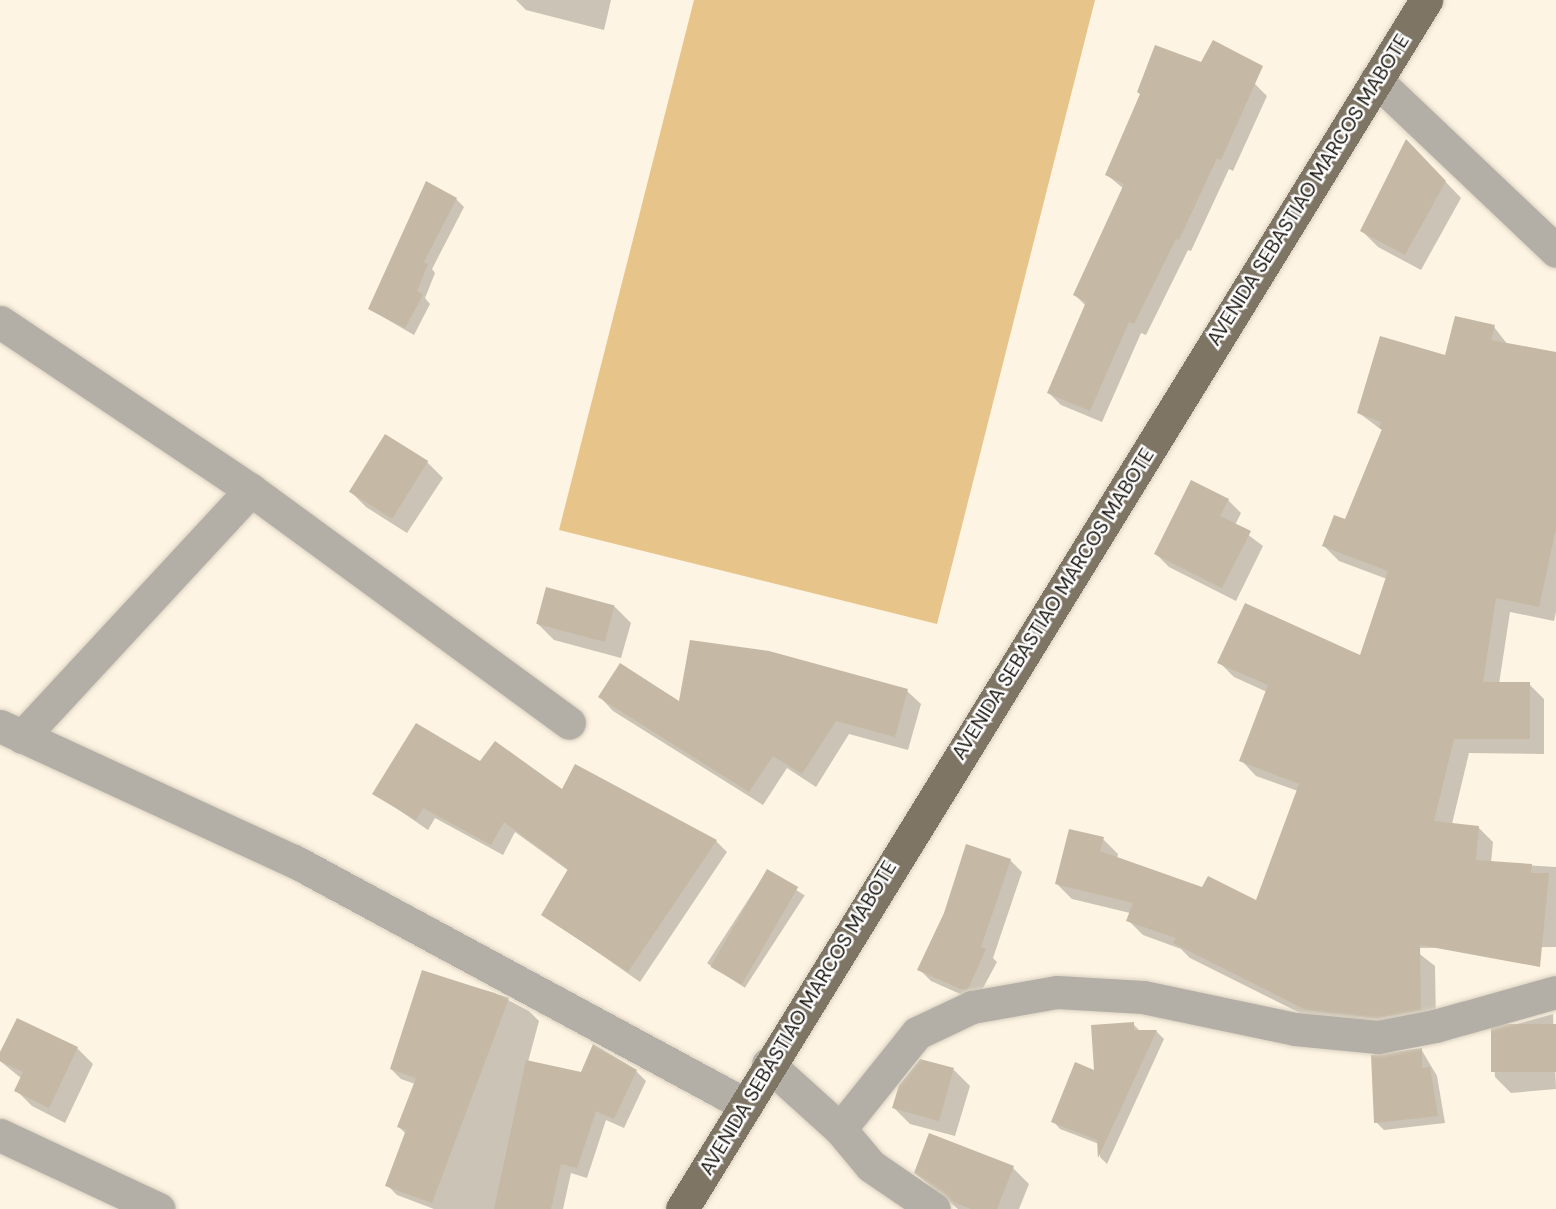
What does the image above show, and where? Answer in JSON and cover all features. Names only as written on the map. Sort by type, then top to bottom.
[{"type":"main road","name":"AVENIDA SEBASTIAO MARCOS MABOTE","points":[[682,1209],[746,1105],[768,1064],[1426,0]]},
{"type":"street","points":[[1376,80],[1556,251]]},
{"type":"street","points":[[0,322],[251,490],[569,723]]},
{"type":"street","points":[[251,490],[11,732],[294,861],[746,1105]]},
{"type":"street","points":[[840,1129],[917,1033],[972,1007],[1057,992],[1143,997],[1295,1029],[1378,1036],[1435,1026],[1556,992]]},
{"type":"street","points":[[768,1064],[840,1129],[871,1166],[934,1209]]},
{"type":"street","points":[[0,1135],[159,1209]]},
{"type":"shaded area","points":[[694,0],[1095,0],[937,624],[559,530]]},
{"type":"building","points":[[1213,40],[1263,66],[1221,160],[1217,158],[1179,240],[1176,239],[1134,324],[1129,322],[1090,411],[1047,393],[1086,302],[1073,295],[1124,184],[1105,175],[1140,94],[1137,92],[1155,45],[1201,62]]},
{"type":"building","points":[[1406,139],[1446,181],[1405,255],[1360,231]]},
{"type":"building","points":[[426,181],[457,198],[424,262],[428,264],[417,291],[423,295],[405,328],[368,309]]},
{"type":"building","points":[[1455,316],[1495,325],[1491,340],[1556,352],[1556,529],[1539,607],[1496,598],[1483,682],[1530,682],[1530,739],[1454,739],[1434,821],[1479,826],[1476,860],[1532,864],[1531,873],[1549,873],[1540,967],[1420,945],[1421,1010],[1377,1018],[1306,1010],[1173,943],[1176,938],[1126,921],[1133,903],[1055,884],[1069,829],[1104,837],[1100,851],[1202,887],[1208,876],[1256,900],[1299,784],[1239,761],[1268,685],[1217,663],[1245,603],[1360,655],[1388,571],[1322,546],[1334,515],[1345,519],[1382,429],[1379,428],[1381,422],[1357,413],[1380,336],[1445,355]]},
{"type":"building","points":[[385,434],[428,461],[392,519],[349,492]]},
{"type":"building","points":[[1191,480],[1229,499],[1220,516],[1251,531],[1222,588],[1154,554]]},
{"type":"building","points":[[546,587],[615,605],[605,642],[536,624]]},
{"type":"building","points":[[690,640],[769,651],[908,689],[895,737],[836,721],[802,774],[773,756],[749,792],[598,697],[620,663],[679,701]]},
{"type":"building","points":[[416,723],[480,761],[495,741],[562,789],[575,764],[717,840],[628,972],[541,915],[568,869],[504,822],[491,845],[423,808],[416,820],[372,794]]},
{"type":"building","points":[[966,844],[1011,859],[981,947],[986,949],[968,989],[963,990],[917,970],[944,913]]},
{"type":"building","points":[[767,869],[798,887],[742,985],[710,967]]},
{"type":"building","points":[[422,970],[509,998],[432,1203],[385,1186],[406,1130],[397,1127],[416,1078],[390,1069]]},
{"type":"building","points":[[17,1018],[78,1047],[49,1108],[14,1091],[23,1072],[0,1061],[0,1052]]},
{"type":"building","points":[[1134,1022],[1134,1030],[1157,1030],[1098,1158],[1097,1140],[1051,1122],[1075,1062],[1094,1070],[1091,1025]]},
{"type":"building","points":[[1491,1024],[1556,1024],[1556,1072],[1491,1072]]},
{"type":"building","points":[[593,1044],[637,1070],[614,1119],[596,1111],[577,1168],[561,1164],[551,1209],[494,1209],[526,1060],[581,1072]]},
{"type":"building","points":[[1422,1048],[1422,1068],[1430,1067],[1438,1116],[1374,1123],[1371,1055]]},
{"type":"building","points":[[920,1059],[954,1068],[939,1121],[892,1108],[899,1085]]},
{"type":"building","points":[[929,1133],[1014,1166],[997,1209],[971,1209],[951,1201],[914,1173]]}]
